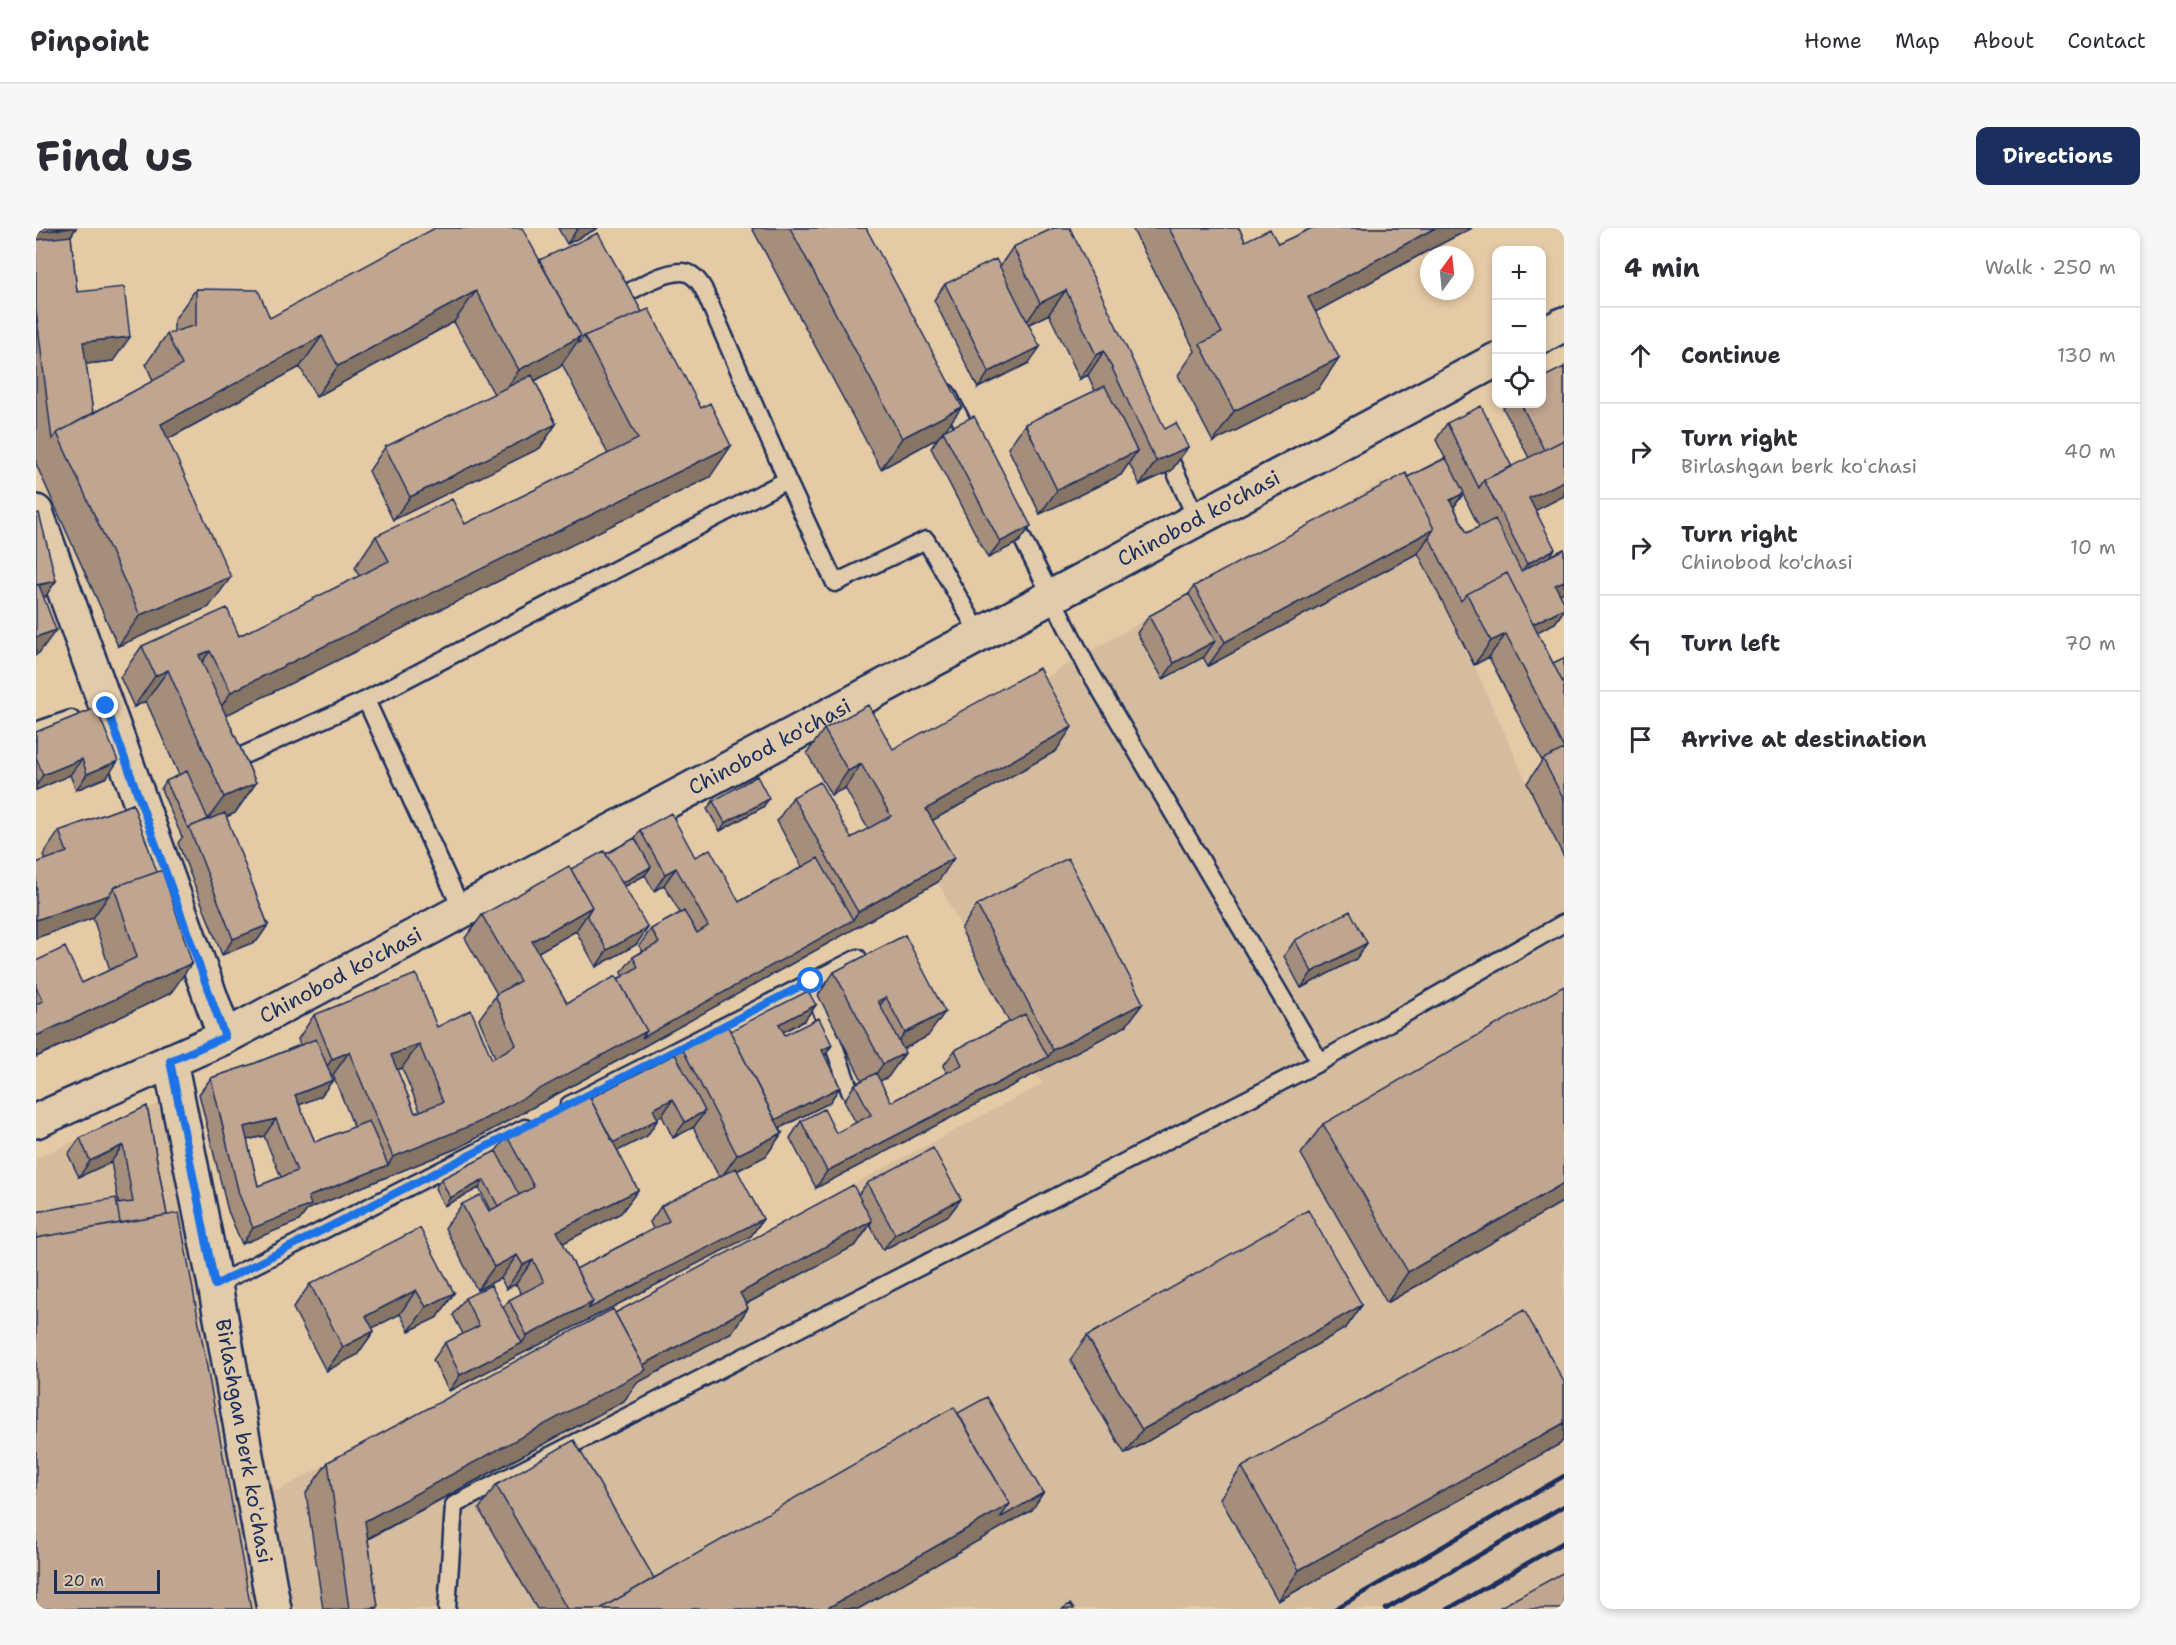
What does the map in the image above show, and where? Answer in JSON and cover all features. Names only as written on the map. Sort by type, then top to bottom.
[{"type":"street","points":[[1546,334],[1564,324]]},
{"type":"street","name":"Chinobod ko'chasi","points":[[36,1121],[225,1037],[1492,363]]},
{"type":"street","points":[[36,512],[225,1037]]},
{"type":"street","name":"Birlashgan berk koʻchasi","points":[[170,1061],[215,1285],[274,1609]]},
{"type":"lane","points":[[610,302],[663,276],[683,271],[697,277],[704,288],[787,480],[835,583],[926,540],[980,635]]},
{"type":"lane","points":[[938,375],[976,449]]},
{"type":"lane","points":[[1159,433],[1197,519]]},
{"type":"lane","points":[[224,764],[366,700],[787,480]]},
{"type":"lane","points":[[1004,502],[1087,667],[1320,1062]]},
{"type":"lane","points":[[366,700],[462,910]]},
{"type":"lane","points":[[36,732],[106,706]]},
{"type":"lane","points":[[447,1609],[454,1505],[1320,1062],[1564,923]]},
{"type":"lane","points":[[556,1112],[858,958]]},
{"type":"lane","points":[[811,981],[850,1090]]},
{"type":"lane","points":[[215,1285],[535,1122]]},
{"type":"shaded area","points":[[1382,482],[1474,665],[1527,783],[1564,857],[1564,1609],[36,1609],[36,1158],[167,1100],[275,1492],[1042,1084],[938,882],[876,773]]},
{"type":"building","points":[[36,228],[71,228],[36,232]]},
{"type":"building","points":[[435,228],[522,228],[581,336],[519,370],[476,291],[338,366],[322,336],[161,424],[231,577],[140,615],[57,433],[182,365],[167,334],[196,325],[196,289],[258,290],[270,318]]},
{"type":"building","points":[[790,228],[866,228],[962,407],[902,438]]},
{"type":"building","points":[[1054,228],[1070,228],[1165,429],[1176,423],[1188,447],[1156,461],[1104,351],[1096,355],[1066,290],[1040,303],[1013,247]]},
{"type":"building","points":[[1169,228],[1239,228],[1245,241],[1270,229],[1278,244],[1312,228],[1435,228],[1308,297],[1339,358],[1234,411],[1200,344],[1222,333]]},
{"type":"building","points":[[598,233],[642,312],[584,336],[579,343],[581,336],[539,260]]},
{"type":"building","points":[[71,236],[77,292],[124,287],[130,337],[83,342],[93,413],[57,433],[52,440],[36,310],[36,240]]},
{"type":"building","points":[[996,259],[1040,347],[989,372],[945,284]]},
{"type":"building","points":[[649,309],[701,408],[710,403],[731,446],[231,692],[210,651],[199,655],[256,783],[224,797],[168,670],[155,676],[142,646],[227,608],[239,636],[389,561],[376,536],[452,499],[465,524],[638,439],[584,336]]},
{"type":"building","points":[[1564,367],[1564,440],[1544,450],[1523,408],[1546,408],[1546,376]]},
{"type":"building","points":[[532,375],[556,424],[410,497],[385,447]]},
{"type":"building","points":[[1105,386],[1137,451],[1057,490],[1025,424]]},
{"type":"building","points":[[1481,406],[1512,467],[1484,480],[1479,488],[1447,423]]},
{"type":"building","points":[[974,416],[1031,526],[1000,542],[943,431]]},
{"type":"building","points":[[1564,440],[1564,481],[1529,498],[1555,549],[1527,564],[1484,480]]},
{"type":"building","points":[[1446,458],[1464,493],[1450,500],[1467,533],[1495,519],[1521,571],[1564,549],[1564,581],[1555,585],[1564,602],[1564,608],[1533,624],[1507,573],[1467,594],[1461,601],[1429,537],[1434,529],[1408,477]]},
{"type":"building","points":[[1406,473],[1434,529],[1225,642],[1194,586]]},
{"type":"building","points":[[39,513],[56,581],[36,585],[36,514]]},
{"type":"building","points":[[1507,573],[1564,685],[1564,749],[1506,634],[1491,641],[1467,594]]},
{"type":"building","points":[[36,585],[39,585],[56,630],[36,637]]},
{"type":"building","points":[[1189,594],[1215,641],[1174,663],[1149,616]]},
{"type":"building","points":[[1564,658],[1564,685],[1553,663]]},
{"type":"building","points":[[1039,668],[1072,727],[926,809],[954,858],[858,912],[793,797],[820,782],[851,838],[891,816],[861,764],[848,771],[824,729],[868,705],[893,749]]},
{"type":"building","points":[[96,708],[118,761],[87,774],[82,759],[43,775],[36,757],[36,732]]},
{"type":"building","points":[[1564,749],[1564,800],[1543,759]]},
{"type":"building","points":[[187,771],[208,819],[188,828],[166,781]]},
{"type":"building","points":[[757,776],[769,799],[725,823],[713,801]]},
{"type":"building","points":[[133,804],[157,872],[114,887],[109,895],[36,920],[36,863],[67,852],[59,831]]},
{"type":"building","points":[[225,813],[268,925],[233,939],[189,827]]},
{"type":"building","points":[[671,813],[695,857],[710,849],[739,902],[818,858],[853,920],[642,1038],[647,1031],[618,979],[638,967],[633,957],[659,943],[651,929],[684,911],[697,933],[708,926],[676,868],[665,874],[640,830]]},
{"type":"building","points":[[635,838],[651,867],[622,883],[606,854]]},
{"type":"building","points":[[604,851],[648,928],[607,950],[587,915],[592,907],[571,869]]},
{"type":"building","points":[[1068,858],[1143,1003],[1053,1050],[977,905]]},
{"type":"building","points":[[569,866],[592,907],[532,941],[567,1003],[616,976],[647,1031],[477,1123],[393,1157],[349,1052],[332,1059],[314,1015],[416,974],[437,1027],[471,1010],[492,1059],[516,1045],[495,995],[520,981],[482,915]],"holes":[[[419,1044],[443,1102],[415,1113],[391,1055]]]},
{"type":"building","points":[[163,870],[192,963],[36,1036],[36,1004],[43,1001],[36,987],[36,961],[65,947],[82,983],[137,957],[114,887]]},
{"type":"building","points":[[1350,911],[1367,943],[1312,972],[1295,940]]},
{"type":"building","points":[[905,935],[945,1012],[905,1033],[886,997],[878,1001],[905,1053],[883,1064],[834,972]]},
{"type":"building","points":[[1564,986],[1564,1183],[1408,1272],[1323,1124]]},
{"type":"building","points":[[808,991],[816,1005],[779,1024],[785,1035],[819,1018],[832,1045],[822,1050],[840,1087],[775,1120],[730,1031]]},
{"type":"building","points":[[1025,1014],[1048,1057],[827,1171],[801,1121],[824,1109],[836,1133],[871,1115],[855,1084],[876,1073],[891,1102],[962,1065],[955,1050]]},
{"type":"building","points":[[726,1023],[782,1133],[737,1155],[681,1046]]},
{"type":"building","points":[[316,1039],[333,1080],[295,1095],[315,1142],[369,1121],[388,1165],[308,1197],[311,1205],[253,1228],[239,1194],[211,1078]],"holes":[[[276,1119],[297,1171],[258,1186],[244,1127]]]},
{"type":"building","points":[[675,1054],[705,1111],[685,1122],[673,1099],[653,1109],[658,1119],[613,1143],[590,1098]]},
{"type":"building","points":[[588,1094],[638,1190],[557,1231],[593,1302],[527,1336],[509,1300],[544,1282],[533,1260],[523,1265],[517,1255],[494,1267],[462,1204],[480,1195],[489,1211],[534,1187],[507,1136]]},
{"type":"building","points":[[147,1106],[167,1215],[120,1223],[117,1204],[133,1202],[123,1145],[90,1161],[80,1138]]},
{"type":"building","points":[[933,1148],[961,1199],[895,1234],[867,1183]]},
{"type":"building","points":[[496,1151],[519,1195],[498,1206],[484,1180],[450,1198],[441,1179]]},
{"type":"building","points":[[736,1168],[763,1219],[588,1309],[593,1302],[576,1269],[669,1221],[661,1206]]},
{"type":"building","points":[[853,1185],[872,1221],[740,1293],[748,1308],[643,1365],[615,1313]]},
{"type":"building","points":[[116,1198],[120,1223],[36,1238],[36,1212]]},
{"type":"building","points":[[1308,1210],[1362,1305],[1142,1430],[1087,1336]]},
{"type":"building","points":[[179,1213],[251,1609],[36,1609],[36,1238]]},
{"type":"building","points":[[420,1228],[454,1293],[426,1307],[416,1290],[366,1316],[374,1331],[343,1347],[310,1284]]},
{"type":"building","points":[[491,1285],[522,1343],[460,1375],[445,1343],[479,1326],[465,1298]]},
{"type":"building","points":[[613,1309],[646,1370],[365,1521],[378,1607],[349,1609],[328,1462]]},
{"type":"building","points":[[1524,1310],[1564,1382],[1564,1423],[1299,1570],[1242,1467]]},
{"type":"building","points":[[987,1397],[1043,1493],[1000,1518],[1010,1504],[958,1413]]},
{"type":"building","points":[[954,1407],[1010,1504],[826,1609],[600,1609]]},
{"type":"building","points":[[574,1440],[654,1578],[600,1609],[567,1609],[496,1485]]},
{"type":"building","points":[[1564,1572],[1564,1609],[1497,1609]]},
{"type":"building","points":[[1070,1604],[1074,1609],[1062,1609]]},
{"type":"railway","points":[[1335,1609],[1564,1476]]},
{"type":"railway","points":[[1386,1609],[1564,1506]]},
{"type":"railway","points":[[1448,1609],[1564,1542]]},
{"type":"route","points":[[106,706],[225,1037],[170,1061],[215,1285],[811,981]]}]
